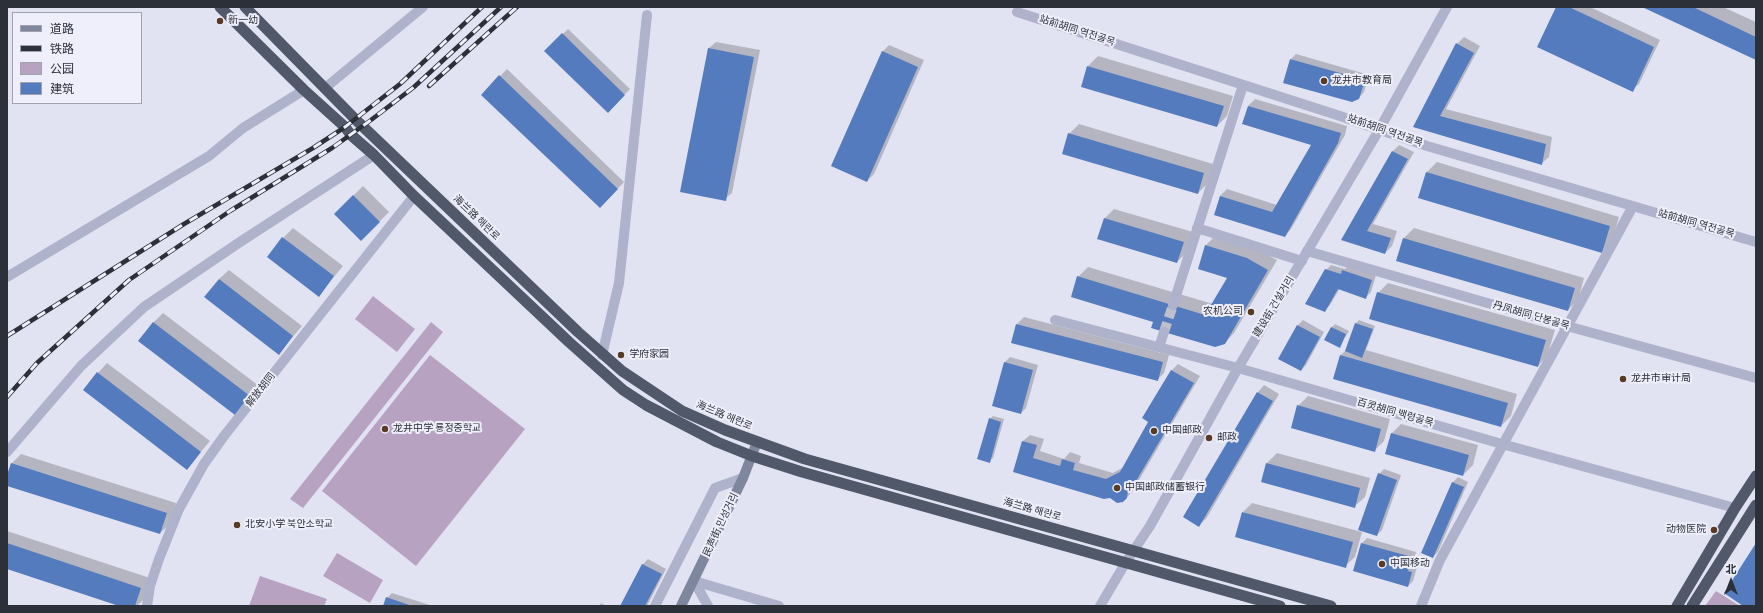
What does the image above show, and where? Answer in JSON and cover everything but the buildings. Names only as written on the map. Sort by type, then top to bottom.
[{"type":"highway","points":[[220,7],[304,90],[374,155],[414,196],[569,342],[623,390],[666,416],[717,442],[752,456],[802,472],[1280,606]]},
{"type":"highway","name":"海兰路 해란로","points":[[245,7],[359,123],[602,355],[622,371],[682,411],[757,442],[805,459],[1331,606]]},
{"type":"highway","points":[[1677,606],[1735,508],[1756,476]]},
{"type":"highway","points":[[1692,606],[1756,505]]},
{"type":"main road","name":"民声街 민성거리","points":[[682,606],[743,478],[757,442]]},
{"type":"street","points":[[325,88],[423,7]]},
{"type":"street","name":"建设街 건설거리","points":[[1100,606],[1126,562],[1150,526],[1238,368],[1380,130],[1447,7]]},
{"type":"street","name":"站前胡同 역전골목","points":[[1017,12],[1340,116],[1426,146],[1756,242]]},
{"type":"street","points":[[602,355],[619,283],[647,15]]},
{"type":"street","points":[[1173,305],[1243,85]]},
{"type":"street","points":[[7,278],[209,156],[243,128],[304,90]]},
{"type":"street","points":[[7,452],[81,366],[144,308],[240,242],[374,155]]},
{"type":"street","name":"解放胡同","points":[[147,606],[150,586],[179,509],[204,464],[224,436],[414,196]]},
{"type":"street","points":[[1421,606],[1440,560],[1632,206]]},
{"type":"street","points":[[1197,228],[1302,260]]},
{"type":"street","name":"丹凤胡同 단봉골목","points":[[1307,251],[1567,326],[1756,378]]},
{"type":"street","name":"百灵胡同 백령골목","points":[[1055,320],[1238,368],[1502,444],[1735,508]]},
{"type":"street","points":[[1159,347],[1164,332]]},
{"type":"street","points":[[655,606],[715,488],[743,478]]},
{"type":"street","points":[[694,581],[708,606]]},
{"type":"street","points":[[694,581],[779,606]]},
{"type":"green space","points":[[373,296],[415,329],[397,352],[355,319]]},
{"type":"green space","points":[[431,322],[443,332],[303,508],[290,499]]},
{"type":"green space","points":[[430,355],[525,429],[416,566],[322,491]]},
{"type":"green space","points":[[337,553],[383,580],[370,603],[323,576]]},
{"type":"green space","points":[[260,576],[327,599],[324,606],[249,606]]},
{"type":"green space","points":[[1716,591],[1740,606],[1705,606]]},
{"type":"tunnel","points":[[1164,332],[1173,305]]},
{"type":"railway","points":[[7,336],[184,224],[313,148],[345,127],[400,84],[482,7]]},
{"type":"railway","points":[[7,397],[37,363],[129,280],[230,211],[332,148],[371,120],[414,87],[501,7]]},
{"type":"railway","points":[[429,86],[517,7]]},
{"type":"place","name":"新一幼","points":[[220,21]]},
{"type":"place","name":"龙井市教育局","points":[[1324,81]]},
{"type":"place","name":"农机公司","points":[[1251,312]]},
{"type":"place","name":"学府家园","points":[[621,355]]},
{"type":"place","name":"龙井市审计局","points":[[1623,379]]},
{"type":"place","name":"龙井中学 룡정중학교","points":[[385,429]]},
{"type":"place","name":"中国邮政","points":[[1154,431]]},
{"type":"place","name":"邮政","points":[[1209,438]]},
{"type":"place","name":"中国邮政储蓄银行","points":[[1117,488]]},
{"type":"place","name":"北安小学 북안소학교","points":[[237,525]]},
{"type":"place","name":"动物医院","points":[[1714,530]]},
{"type":"place","name":"中国移动","points":[[1382,564]]}]
